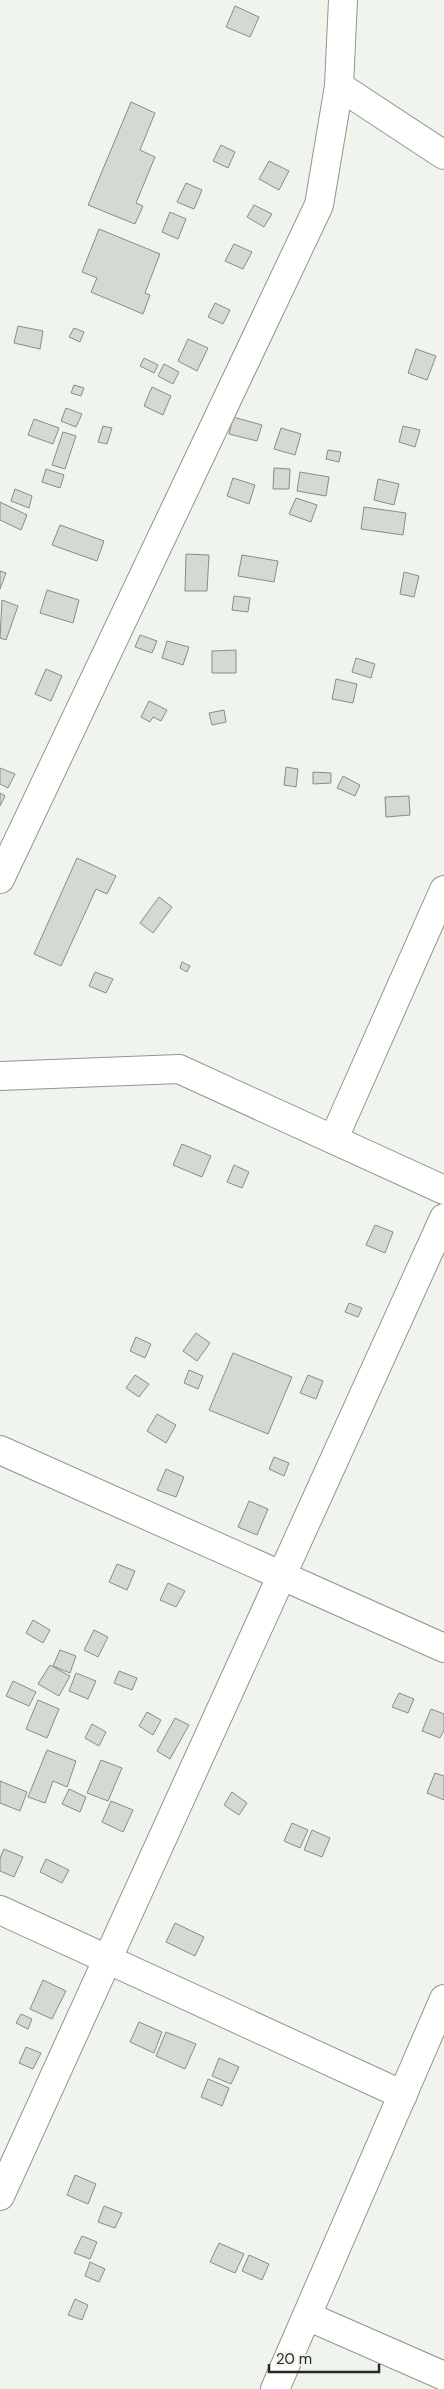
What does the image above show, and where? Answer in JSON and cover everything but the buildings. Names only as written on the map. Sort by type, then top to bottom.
[{"type":"street","points":[[0,879],[319,205],[339,86],[343,0]]},
{"type":"street","points":[[339,86],[444,155]]},
{"type":"street","points":[[334,1138],[444,890]]},
{"type":"street","points":[[0,1076],[179,1069],[334,1138],[444,1190]]},
{"type":"street","points":[[0,2196],[444,1218]]},
{"type":"street","points":[[0,1450],[444,1648]]},
{"type":"street","points":[[0,1910],[403,2095]]},
{"type":"street","points":[[275,2389],[444,1999]]},
{"type":"street","points":[[307,2316],[444,2376]]}]
